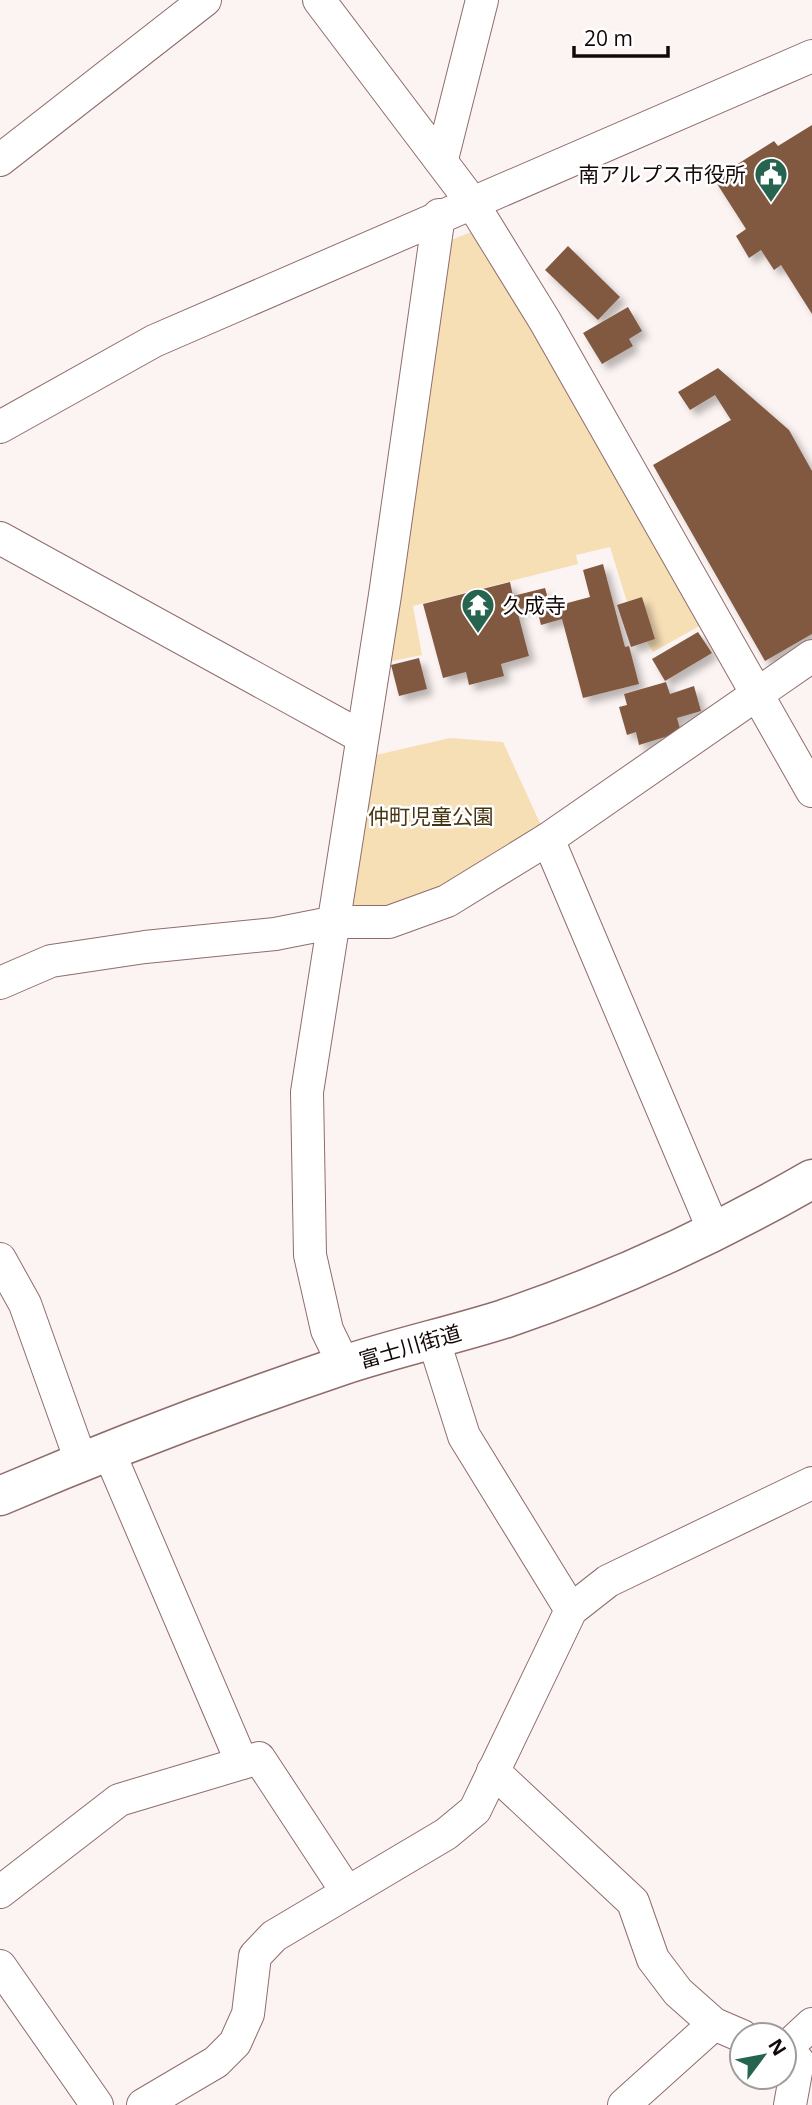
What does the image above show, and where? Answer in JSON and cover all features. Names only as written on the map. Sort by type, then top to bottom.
[{"type":"main road","name":"富士川街道","points":[[0,1496],[95,1456],[344,1365],[434,1341],[607,1280],[714,1231],[812,1179]]},
{"type":"street","points":[[0,160],[205,0]]},
{"type":"street","points":[[319,0],[442,159],[471,201],[545,321],[812,791]]},
{"type":"street","points":[[442,159],[482,0]]},
{"type":"street","points":[[0,427],[154,341],[471,201],[812,56]]},
{"type":"street","points":[[344,1365],[327,1330],[310,1255],[307,1092],[386,595],[439,215]]},
{"type":"street","points":[[0,538],[362,737]]},
{"type":"street","points":[[0,983],[51,961],[275,934],[335,922],[389,922],[447,901],[548,839],[812,656]]},
{"type":"street","points":[[548,839],[714,1231]]},
{"type":"street","points":[[0,1259],[24,1304],[242,1763]]},
{"type":"street","points":[[434,1341],[464,1436],[571,1609]]},
{"type":"street","points":[[143,2105],[216,2062],[235,2043],[248,2014],[255,1956],[274,1936],[446,1834],[475,1810],[571,1609],[608,1581],[812,1483]]},
{"type":"street","points":[[0,1892],[119,1800],[259,1758],[347,1892]]},
{"type":"street","points":[[494,1771],[633,1902],[653,1959],[678,1992],[728,2030],[624,2105]]},
{"type":"street","points":[[0,1966],[97,2105]]},
{"type":"street","points":[[798,2053],[812,2024]]},
{"type":"green space","points":[[474,231],[535,327],[703,624],[653,652],[647,642],[654,639],[642,597],[627,602],[610,547],[576,555],[578,564],[413,606],[422,655],[382,663],[441,244]]},
{"type":"green space","name":"仲町児童公園","points":[[450,738],[503,742],[544,832],[498,862],[388,910],[346,910],[363,758]]},
{"type":"building","name":"南アルプス市役所","points":[[812,125],[812,314],[781,265],[774,270],[761,250],[749,258],[736,236],[746,229],[714,179],[774,141],[778,146]]},
{"type":"building","points":[[568,246],[620,297],[598,320],[545,270]]},
{"type":"building","points":[[628,307],[642,331],[629,339],[633,346],[602,364],[583,333]]},
{"type":"building","points":[[718,368],[789,430],[812,471],[812,634],[765,661],[653,465],[731,420],[715,395],[690,410],[678,392]]},
{"type":"building","name":"久成寺","points":[[603,564],[625,647],[629,646],[639,684],[583,698],[562,619],[541,625],[536,605],[517,610],[529,656],[501,664],[504,676],[469,685],[466,672],[443,678],[423,604],[510,582],[513,596],[545,588],[549,602],[559,599],[560,605],[590,597],[583,570]]},
{"type":"building","points":[[642,597],[655,639],[631,647],[617,605]]},
{"type":"building","points":[[698,632],[712,653],[665,681],[652,659]]},
{"type":"building","points":[[419,658],[427,689],[399,696],[391,665]]},
{"type":"building","points":[[666,682],[670,694],[694,686],[701,711],[677,718],[681,732],[639,745],[636,732],[627,735],[619,707],[627,705],[624,694]]},
{"type":"place","name":"南アルプス市役所","points":[[771,204]]},
{"type":"place","name":"久成寺","points":[[478,635]]}]
